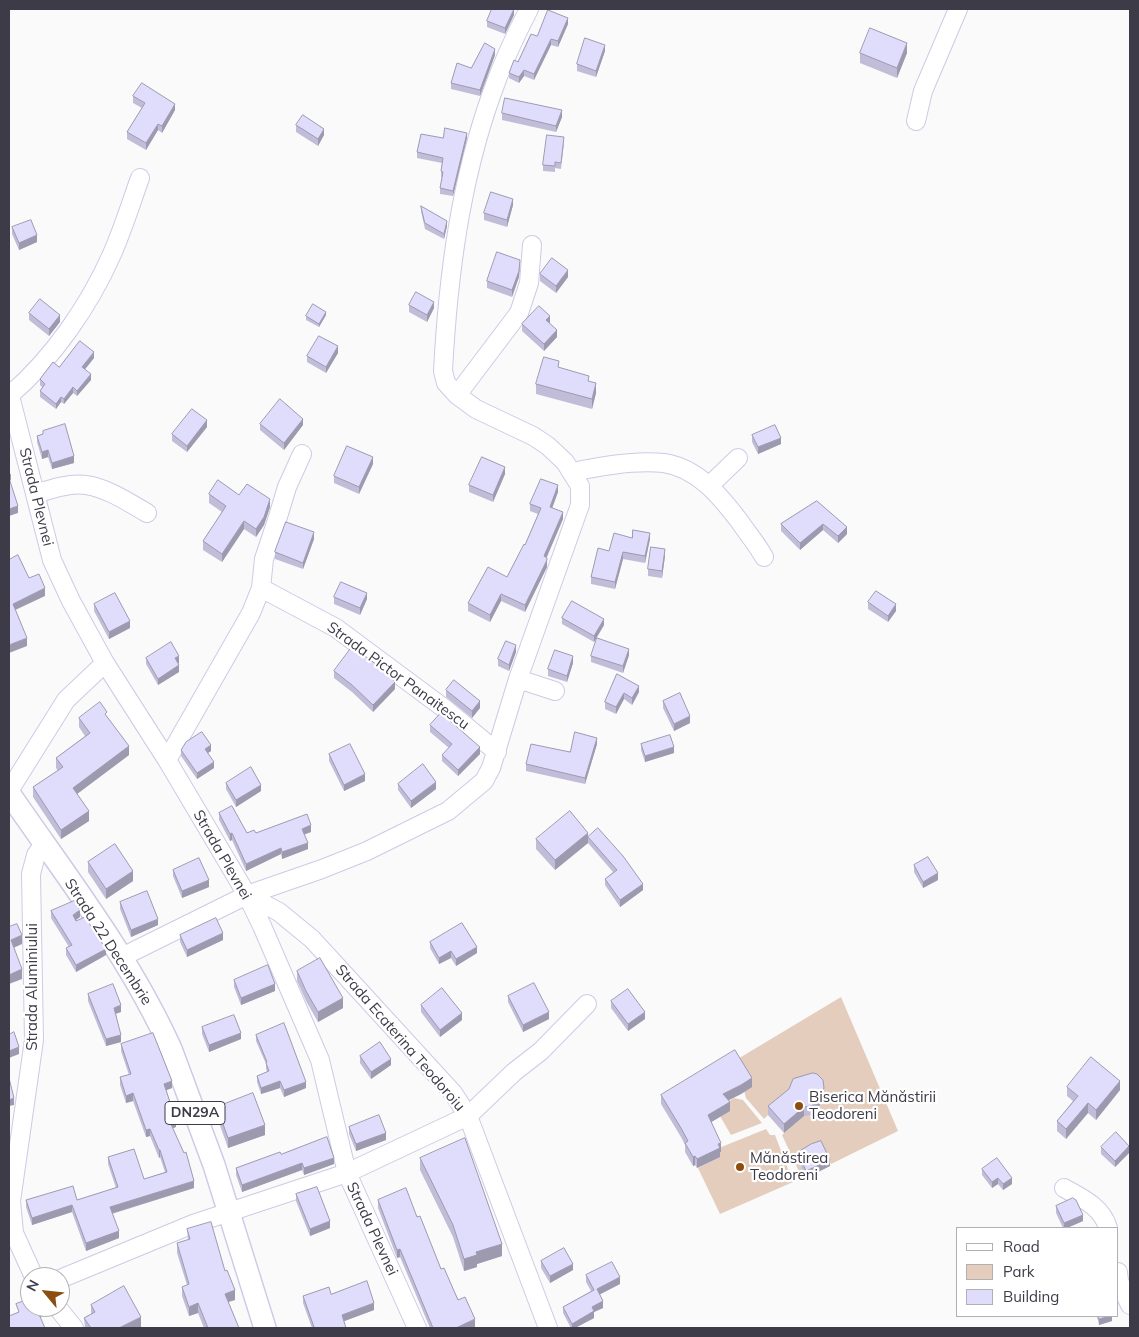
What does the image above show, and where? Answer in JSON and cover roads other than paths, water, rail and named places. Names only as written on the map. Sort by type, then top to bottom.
[{"type":"main road","name":"Strada 22 Decembrie","points":[[9,792],[122,957],[156,1016],[171,1049],[214,1166],[265,1328]]},
{"type":"street","points":[[122,957],[247,895],[367,851],[448,811],[484,781],[491,768],[518,679],[580,505],[580,486],[565,462],[548,446],[533,436],[476,409],[456,395],[446,382],[443,371],[456,232],[466,184],[492,94],[510,48],[529,9]]},
{"type":"street","points":[[916,120],[924,91],[958,9]]},
{"type":"street","points":[[9,394],[30,378],[76,318],[112,255],[140,178]]},
{"type":"street","points":[[456,395],[519,313],[529,283],[532,245]]},
{"type":"street","name":"Strada Plevnei","points":[[9,394],[12,414],[52,560],[71,601],[105,663],[167,760],[247,895],[320,1060],[347,1173],[417,1328]]},
{"type":"street","points":[[167,760],[251,613],[261,588],[264,559],[288,487],[302,454]]},
{"type":"street","points":[[709,486],[738,458]]},
{"type":"street","points":[[573,472],[597,467],[664,463],[691,472],[709,486],[726,504],[764,557]]},
{"type":"street","points":[[35,494],[68,485],[86,485],[105,491],[147,513]]},
{"type":"street","name":"Strada Pictor Panaitescu","points":[[261,588],[336,628],[445,709],[496,752]]},
{"type":"street","points":[[9,792],[66,700],[105,663]]},
{"type":"street","points":[[518,679],[555,691]]},
{"type":"street","name":"Strada Aluminiului","points":[[30,1267],[14,1232],[11,1201],[34,1040],[31,874],[36,856],[44,844]]},
{"type":"street","name":"Strada Ecaterina Teodoroiu","points":[[247,895],[279,912],[312,939],[447,1086],[468,1116],[548,1328]]},
{"type":"street","points":[[70,1275],[193,1224],[347,1173],[468,1116],[514,1072],[541,1051],[587,1004]]},
{"type":"street","points":[[1064,1188],[1087,1200],[1098,1209],[1106,1220],[1108,1227]]},
{"type":"street","points":[[1119,1282],[1130,1305]]},
{"type":"street","points":[[65,1317],[74,1328]]},
{"type":"place","name":"Biserica Mănăstirii Teodoreni","points":[[799,1106]]},
{"type":"place","name":"Mănăstirea Teodoreni","points":[[740,1167]]}]
